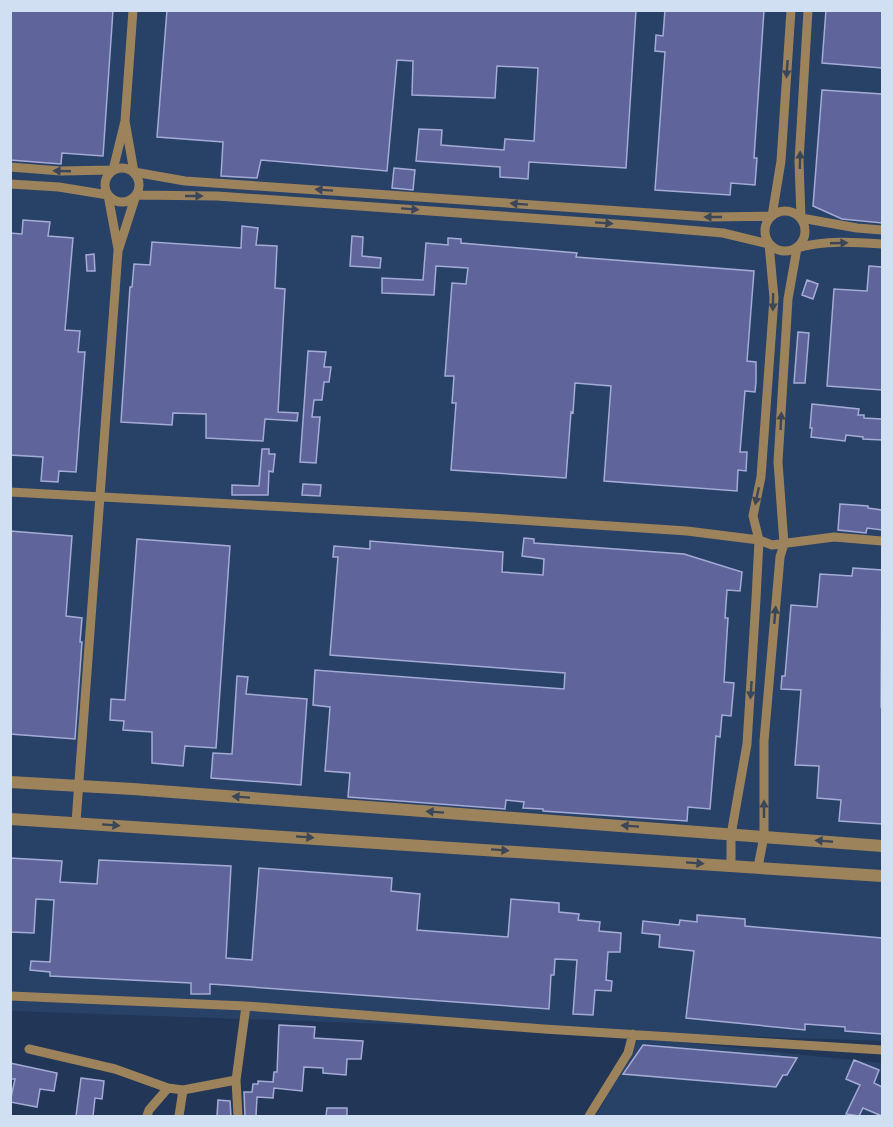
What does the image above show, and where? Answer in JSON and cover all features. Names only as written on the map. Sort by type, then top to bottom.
[{"type":"street","points":[[118,251],[105,181],[113,170],[125,121],[133,10]]},
{"type":"street","points":[[731,865],[731,835],[747,744],[759,540],[753,516],[761,477],[774,298],[769,244],[765,232],[766,225],[772,216],[781,161],[791,10]]},
{"type":"street","points":[[758,867],[764,836],[764,741],[780,557],[784,544],[778,462],[788,299],[797,248],[802,243],[806,230],[801,218],[799,161],[808,10]]},
{"type":"street","points":[[76,822],[118,251],[140,185],[134,172],[125,121]]},
{"type":"street","points":[[10,167],[61,171],[125,168],[134,172],[185,181],[710,217],[772,216],[785,211],[792,212],[801,218],[882,230]]},
{"type":"street","points":[[10,183],[59,187],[108,195],[120,202],[131,200],[136,195],[217,196],[723,233],[769,244],[780,251],[793,250],[812,244],[882,244]]},
{"type":"street","points":[[276,200],[277,186]]},
{"type":"street","points":[[390,208],[391,195]]},
{"type":"street","points":[[539,218],[540,205]]},
{"type":"street","points":[[10,492],[687,531],[759,540],[772,545],[834,537],[882,541]]},
{"type":"street","points":[[10,783],[882,846]]},
{"type":"street","points":[[10,819],[882,876]]},
{"type":"street","points":[[10,996],[246,1006],[882,1050]]},
{"type":"street","points":[[238,1116],[236,1080],[246,1006]]},
{"type":"street","points":[[589,1116],[628,1053],[633,1034]]},
{"type":"street","points":[[29,1049],[114,1069],[168,1088],[183,1090],[236,1080]]},
{"type":"street","points":[[147,1116],[149,1110],[168,1088]]},
{"type":"street","points":[[179,1116],[183,1090]]},
{"type":"shaded area","points":[[11,11],[882,11],[882,1041],[11,1011]]},
{"type":"shaded area","points":[[639,1038],[882,1063],[882,1116],[596,1116]]},
{"type":"building","points":[[10,10],[113,10],[103,156],[62,153],[61,164],[10,160]]},
{"type":"building","points":[[167,10],[636,10],[626,168],[529,162],[528,179],[500,177],[500,167],[416,161],[419,129],[442,130],[441,145],[504,150],[505,139],[534,141],[538,68],[497,66],[495,98],[412,95],[413,61],[397,60],[387,171],[261,160],[257,178],[221,176],[223,142],[157,137]]},
{"type":"building","points":[[665,10],[764,10],[754,158],[757,158],[755,185],[731,183],[730,195],[655,190],[665,52],[655,51],[656,35],[663,36]]},
{"type":"building","points":[[826,10],[882,10],[882,68],[822,63]]},
{"type":"building","points":[[822,90],[882,94],[882,223],[842,219],[813,206]]},
{"type":"building","points":[[394,168],[415,170],[413,190],[392,188]]},
{"type":"building","points":[[23,220],[50,222],[48,236],[73,238],[65,330],[80,331],[78,352],[85,352],[76,472],[59,471],[58,482],[41,481],[43,457],[10,455],[10,233],[22,234]]},
{"type":"building","points":[[242,226],[258,228],[256,245],[277,246],[275,288],[285,289],[278,412],[298,413],[297,421],[265,419],[263,441],[206,438],[206,414],[173,413],[172,425],[121,422],[130,287],[132,287],[134,264],[150,265],[152,242],[241,248]]},
{"type":"building","points":[[352,236],[363,237],[362,256],[381,258],[380,268],[350,266]]},
{"type":"building","points":[[448,238],[461,239],[461,243],[577,253],[576,257],[754,271],[747,361],[756,362],[756,382],[755,392],[745,391],[740,452],[747,452],[746,471],[738,470],[737,491],[604,481],[611,386],[575,383],[566,478],[451,470],[456,403],[452,403],[454,376],[445,376],[452,283],[466,284],[468,268],[436,266],[434,295],[382,293],[382,278],[423,280],[426,243],[448,245]]},
{"type":"building","points":[[94,254],[95,271],[87,271],[86,255]]},
{"type":"building","points":[[869,266],[882,267],[882,390],[827,386],[834,289],[867,291]]},
{"type":"building","points":[[807,280],[818,284],[813,299],[802,295]]},
{"type":"building","points":[[798,332],[809,333],[805,383],[794,383]]},
{"type":"building","points":[[308,351],[326,352],[324,367],[331,367],[329,382],[324,382],[322,400],[314,400],[312,417],[320,417],[316,463],[300,462]]},
{"type":"building","points":[[812,404],[859,409],[858,415],[864,415],[864,418],[882,419],[882,440],[846,435],[845,441],[811,437]]},
{"type":"building","points":[[262,449],[269,449],[269,454],[275,454],[273,472],[269,471],[268,495],[232,495],[232,485],[259,486]]},
{"type":"building","points":[[303,484],[321,485],[320,496],[302,495]]},
{"type":"building","points":[[840,504],[868,506],[868,508],[882,510],[882,530],[867,528],[866,533],[838,530]]},
{"type":"building","points":[[10,531],[72,536],[66,616],[82,618],[75,739],[10,734]]},
{"type":"building","points":[[524,538],[534,539],[534,543],[684,554],[742,572],[740,591],[727,590],[725,618],[728,618],[724,682],[734,683],[731,716],[722,715],[720,737],[716,736],[710,809],[688,807],[687,821],[543,811],[543,809],[523,808],[524,802],[506,800],[505,809],[348,797],[350,773],[325,771],[330,707],[313,705],[315,670],[564,689],[565,673],[330,655],[338,557],[333,557],[334,546],[370,549],[370,541],[503,552],[502,572],[543,575],[544,559],[522,556]]},
{"type":"building","points":[[137,539],[230,546],[216,748],[185,746],[183,766],[152,763],[152,732],[123,730],[124,721],[110,720],[111,699],[125,700]]},
{"type":"building","points":[[853,568],[882,570],[882,824],[839,821],[841,800],[817,798],[819,766],[795,765],[801,690],[781,689],[782,676],[785,676],[791,605],[817,607],[820,574],[852,576]]},
{"type":"building","points":[[237,676],[248,677],[246,694],[307,699],[301,785],[211,778],[213,753],[232,754]]},
{"type":"building","points":[[10,858],[62,861],[60,882],[97,884],[99,860],[231,866],[226,958],[252,960],[259,868],[392,878],[391,891],[420,894],[417,930],[508,937],[511,899],[559,903],[559,912],[579,914],[578,920],[600,922],[599,931],[621,933],[620,952],[608,952],[606,980],[612,981],[611,991],[595,990],[593,1015],[573,1014],[577,960],[555,959],[554,975],[551,975],[549,1009],[210,984],[210,994],[191,994],[191,983],[50,976],[50,972],[30,970],[31,961],[50,962],[54,900],[36,899],[34,933],[10,932]]},
{"type":"building","points":[[697,915],[745,919],[745,926],[882,938],[882,1034],[845,1031],[845,1027],[805,1024],[805,1030],[686,1018],[694,951],[659,947],[660,935],[642,933],[643,921],[679,925],[680,920],[697,922]]},
{"type":"building","points":[[279,1025],[315,1027],[314,1038],[363,1041],[361,1059],[347,1059],[346,1075],[323,1073],[323,1068],[304,1067],[302,1091],[274,1088],[273,1098],[257,1097],[256,1116],[245,1116],[244,1092],[252,1092],[253,1084],[258,1084],[258,1081],[273,1082],[274,1072],[277,1072]]},
{"type":"building","points":[[643,1045],[797,1058],[787,1075],[783,1075],[776,1087],[623,1074]]},
{"type":"building","points":[[854,1060],[879,1070],[874,1083],[882,1087],[882,1116],[863,1108],[859,1116],[846,1114],[860,1085],[846,1079]]},
{"type":"building","points":[[10,1063],[57,1073],[54,1091],[40,1089],[37,1107],[10,1102],[15,1079],[10,1079]]},
{"type":"building","points":[[81,1078],[104,1081],[102,1099],[95,1098],[93,1116],[76,1116]]},
{"type":"building","points":[[218,1100],[230,1101],[231,1116],[217,1116]]},
{"type":"building","points":[[327,1108],[347,1108],[347,1116],[326,1116]]}]
